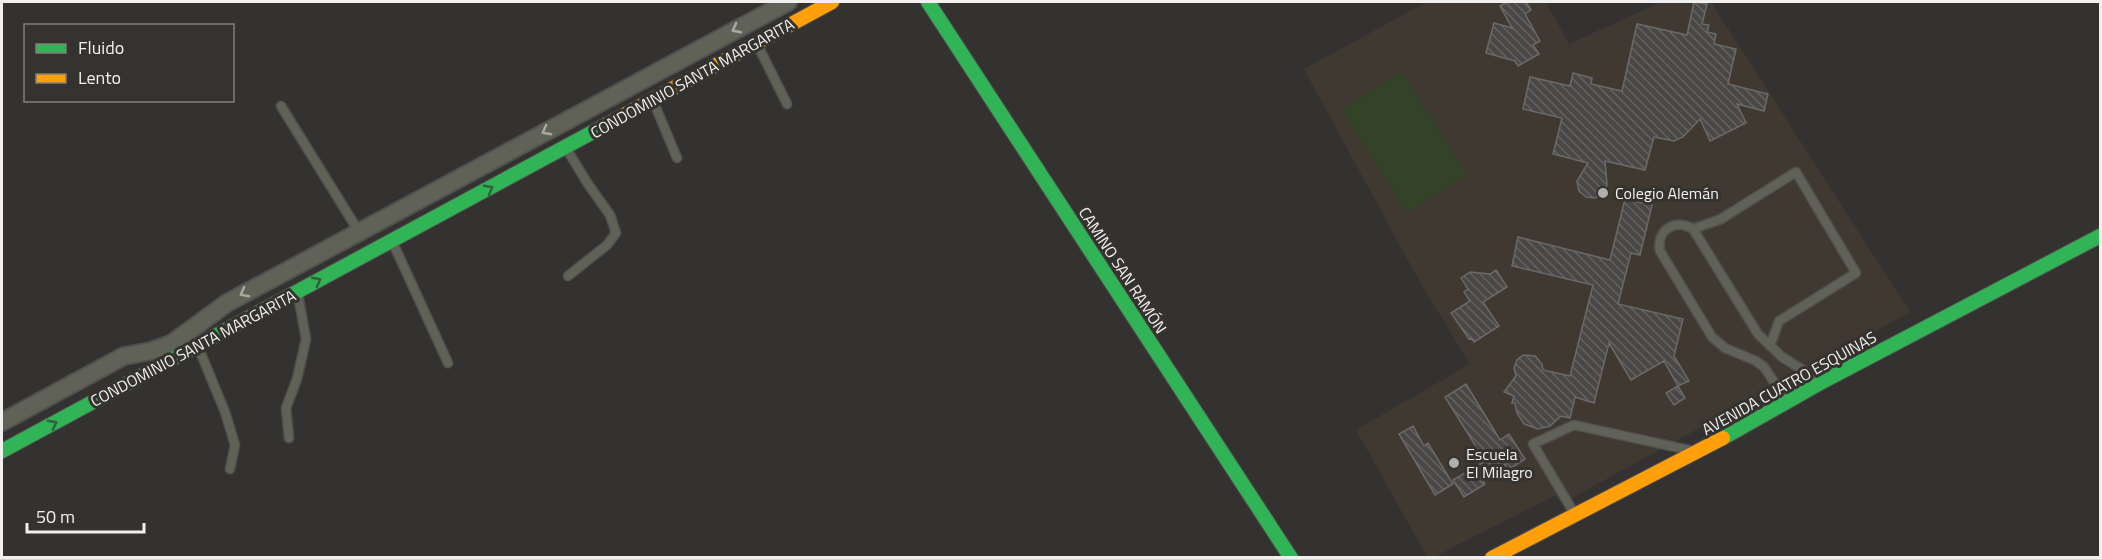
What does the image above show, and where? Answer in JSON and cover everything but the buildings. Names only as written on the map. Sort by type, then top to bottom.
[{"type":"main road","name":"CONDOMINIO SANTA MARGARITA","points":[[2,451],[832,2]]},
{"type":"main road","name":"CAMINO SAN RAMÓN","points":[[928,2],[1291,558]]},
{"type":"main road","name":"AVENIDA CUATRO ESQUINAS","points":[[1492,558],[1698,452],[1822,382],[2100,236]]},
{"type":"street","name":"CONDOMINIO SANTA MARGARITA","points":[[2,422],[124,356],[151,351],[171,344],[227,303],[788,2]]},
{"type":"street","name":"CONDOMINIO SANTA MARGARITA","points":[[572,117],[583,138]]},
{"type":"street","points":[[352,236],[356,260]]},
{"type":"street","points":[[19,413],[31,436]]},
{"type":"lane","points":[[756,43],[787,104]]},
{"type":"lane","points":[[653,100],[677,158]]},
{"type":"lane","points":[[281,106],[352,236]]},
{"type":"lane","points":[[566,147],[610,215],[616,233],[607,245],[568,276]]},
{"type":"lane","points":[[1693,229],[1721,219],[1796,172],[1856,273],[1779,321],[1770,346]]},
{"type":"lane","points":[[1787,402],[1764,367],[1756,361],[1732,353],[1712,337],[1660,251],[1660,238],[1667,228],[1680,224],[1693,229],[1758,334],[1795,366],[1822,382]]},
{"type":"lane","points":[[392,241],[448,363]]},
{"type":"lane","points":[[289,438],[286,408],[297,379],[306,339],[297,292]]},
{"type":"lane","points":[[198,346],[225,412],[235,445],[230,469]]},
{"type":"lane","points":[[1576,516],[1533,444],[1575,425],[1698,452]]},
{"type":"shaded area","name":"Colegio Alemán","points":[[1427,2],[1546,2],[1569,44],[1661,2],[1711,2],[1910,312],[1563,503],[1554,496],[1434,557],[1427,557],[1356,430],[1470,364],[1418,279],[1304,69]]},
{"type":"green space","points":[[1402,72],[1467,175],[1407,213],[1342,110]]},
{"type":"traffic: fast","points":[[928,2],[1291,558]]},
{"type":"traffic: fast","points":[[2,451],[604,126]]},
{"type":"traffic: fast","points":[[1723,438],[1822,382],[2100,236]]},
{"type":"traffic: slow","points":[[604,126],[832,2]]},
{"type":"traffic: slow","points":[[1492,558],[1723,438]]},
{"type":"place","name":"Colegio Alemán","points":[[1603,193]]},
{"type":"place","name":"Escuela El Milagro","points":[[1454,463]]}]
